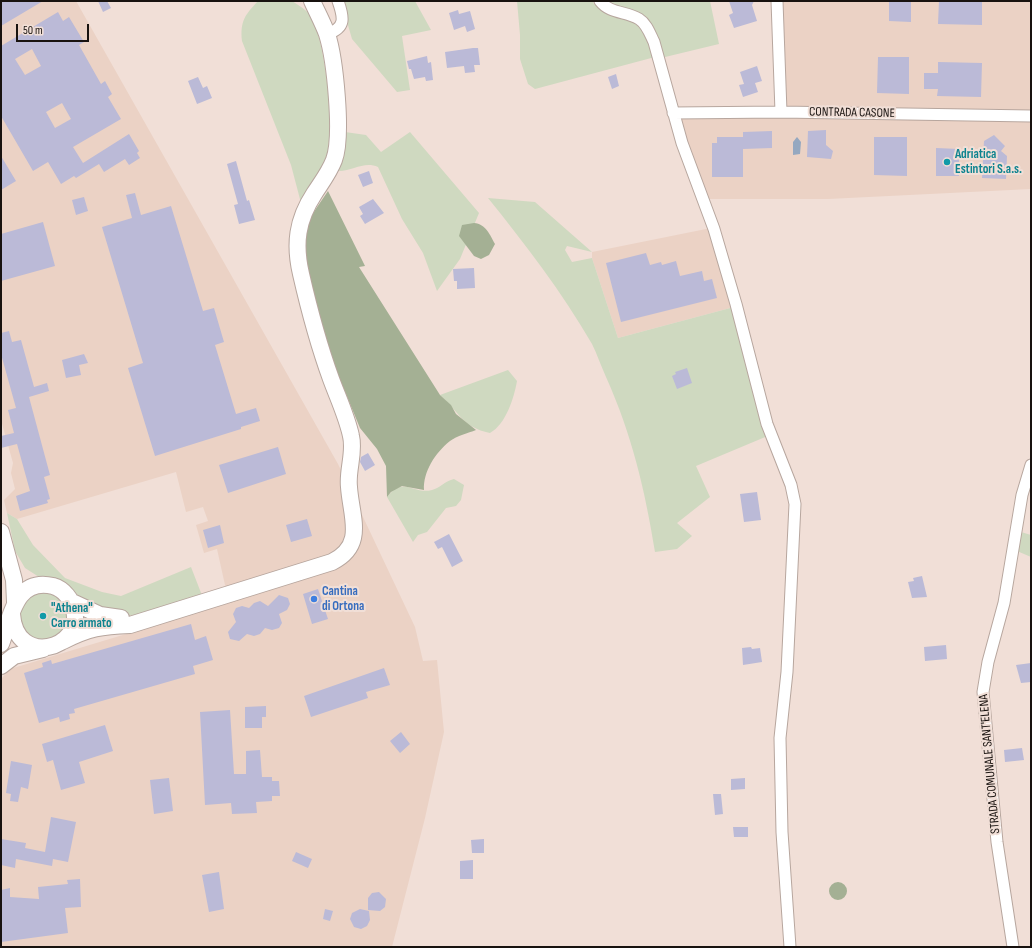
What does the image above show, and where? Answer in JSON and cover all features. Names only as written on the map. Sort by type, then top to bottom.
[{"type":"main road","points":[[1,666],[14,656],[56,644],[85,630],[101,626],[130,625],[332,562],[344,554],[352,541],[355,524],[350,502],[349,484],[353,448],[347,421],[331,378],[301,275],[296,243],[298,229],[304,211],[328,172],[334,158],[337,136],[333,60],[327,34],[312,1]]},
{"type":"main road","points":[[1,532],[11,563],[14,580],[14,628],[22,640],[34,647],[56,644],[70,633],[75,623],[75,612],[72,602],[65,593],[56,587],[26,577],[11,563]]},
{"type":"main road","points":[[1,644],[13,608],[20,594],[28,589],[46,584]]},
{"type":"main road","points":[[72,602],[93,612],[111,618],[150,618]]},
{"type":"street","points":[[327,34],[337,31],[340,27],[342,20],[338,1]]},
{"type":"street","points":[[600,1],[612,11],[640,19],[648,28],[654,42],[687,158],[714,229],[736,304],[766,424],[791,485],[795,504],[787,672],[780,738],[782,832],[790,947]]},
{"type":"street","points":[[777,1],[781,112]]},
{"type":"street","name":"CONTRADA CASONE","points":[[673,113],[781,112],[1031,116]]},
{"type":"street","name":"STRADA COMUNALE SANT'ELENA","points":[[1013,947],[997,842],[983,692],[988,662],[1004,603],[1022,495],[1031,465]]},
{"type":"shaded area","points":[[1,1],[76,1],[338,464],[415,627],[423,661],[437,660],[444,732],[425,818],[392,947],[1,947],[2,678],[10,669],[229,603],[217,549],[204,553],[196,525],[208,521],[203,507],[186,512],[176,472],[17,519],[7,513],[4,500],[15,489],[11,473],[13,463],[1,420]]},
{"type":"shaded area","points":[[783,1],[1031,1],[1031,189],[828,199],[704,199],[676,110],[787,108]]},
{"type":"shaded area","points":[[711,228],[734,307],[618,338],[592,258],[592,252]]},
{"type":"green space","points":[[258,1],[292,1],[302,8],[311,16],[321,46],[328,89],[330,133],[328,151],[323,169],[301,203],[291,165],[242,41],[244,19]]},
{"type":"green space","points":[[341,1],[415,1],[431,30],[402,36],[410,90],[397,92],[352,39]]},
{"type":"green space","points":[[517,1],[593,1],[594,4],[641,26],[655,57],[535,89],[528,84],[520,59],[520,35]]},
{"type":"green space","points":[[602,1],[710,1],[719,44],[661,58],[646,24]]},
{"type":"green space","points":[[345,132],[366,135],[381,152],[410,132],[479,213],[460,259],[437,291],[423,253],[402,219],[378,167],[368,165],[339,171],[345,146]]},
{"type":"green space","points":[[328,191],[365,266],[359,267],[440,395],[451,405],[456,414],[476,430],[453,439],[439,451],[428,470],[424,483],[424,490],[402,486],[391,492],[387,497],[386,466],[377,449],[360,428],[331,358],[314,308],[301,240],[311,216]]},
{"type":"green space","points":[[488,198],[535,202],[592,252],[567,246],[565,250],[572,262],[592,258],[618,338],[734,307],[770,435],[696,466],[710,497],[677,523],[692,536],[677,549],[655,552],[642,485],[630,442],[615,399],[592,344],[543,269]]},
{"type":"green space","points":[[474,223],[482,225],[485,228],[495,244],[489,255],[481,259],[474,256],[459,236],[462,225]]},
{"type":"green space","points":[[508,370],[517,381],[514,395],[505,417],[496,429],[490,433],[473,427],[467,423],[440,395]]},
{"type":"green space","points":[[454,479],[464,485],[461,500],[456,506],[446,508],[427,532],[418,535],[413,542],[387,497],[399,487],[404,486],[425,491],[432,490]]},
{"type":"green space","points":[[7,513],[17,519],[33,545],[65,578],[102,592],[121,596],[191,567],[203,598],[134,616],[110,614],[81,599],[73,590],[39,577],[25,568],[15,551]]},
{"type":"green space","points":[[1021,532],[1031,535],[1031,557],[1017,551]]},
{"type":"green space","points":[[38,592],[48,592],[57,596],[63,602],[66,607],[66,625],[57,636],[48,640],[38,640],[29,636],[23,630],[19,621],[19,611],[23,602],[29,596]]},
{"type":"green space","points":[[838,882],[844,885],[847,891],[844,897],[838,900],[832,897],[829,891],[832,885]]},
{"type":"water","points":[[797,137],[801,142],[800,154],[793,155],[793,142]]},
{"type":"building","points":[[1,1],[43,1],[1,26]]},
{"type":"building","points":[[98,1],[107,1],[111,8],[103,12]]},
{"type":"building","points":[[729,1],[754,1],[752,5],[757,21],[734,28],[729,15],[733,13]]},
{"type":"building","points":[[889,1],[911,1],[911,22],[889,21]]},
{"type":"building","points":[[939,1],[982,1],[982,25],[938,24]]},
{"type":"building","points":[[458,10],[459,14],[470,11],[475,29],[467,32],[465,26],[454,30],[449,13]]},
{"type":"building","points":[[58,12],[63,21],[69,17],[84,42],[79,45],[101,84],[105,81],[112,94],[108,97],[121,119],[73,147],[83,163],[129,134],[139,151],[137,153],[140,158],[129,165],[125,159],[104,172],[99,164],[76,178],[74,176],[61,184],[48,162],[33,171],[1,116],[1,46]],"holes":[[[32,49],[41,66],[25,75],[15,59]],[[62,103],[71,119],[55,128],[46,112]]]},
{"type":"building","points":[[478,48],[480,65],[474,65],[475,72],[465,73],[464,66],[447,68],[445,52]]},
{"type":"building","points":[[427,56],[428,63],[431,62],[433,80],[426,81],[425,77],[414,79],[407,61]]},
{"type":"building","points":[[878,57],[909,57],[909,94],[877,93]]},
{"type":"building","points":[[938,62],[982,63],[981,97],[937,96],[938,89],[924,89],[924,73],[938,73]]},
{"type":"building","points":[[757,66],[762,81],[755,83],[758,92],[743,97],[739,85],[744,84],[740,72]]},
{"type":"building","points":[[616,74],[619,86],[612,89],[608,77]]},
{"type":"building","points":[[198,77],[203,88],[207,86],[212,98],[197,104],[188,81]]},
{"type":"building","points":[[826,130],[826,145],[833,151],[831,159],[807,157],[808,131]]},
{"type":"building","points":[[772,131],[772,148],[743,149],[743,177],[712,177],[712,143],[717,143],[717,137],[743,137],[743,132]]},
{"type":"building","points":[[994,135],[1005,146],[1001,151],[1007,156],[1006,179],[982,178],[984,141]]},
{"type":"building","points":[[874,137],[907,137],[907,176],[874,175]]},
{"type":"building","name":"Adriatica Estintori S.a.s.","points":[[936,148],[959,149],[959,176],[936,176]]},
{"type":"building","points":[[1,156],[16,181],[1,190]]},
{"type":"building","points":[[236,161],[247,201],[249,200],[255,220],[239,224],[234,205],[238,204],[227,164]]},
{"type":"building","points":[[369,171],[373,183],[363,187],[358,175]]},
{"type":"building","points":[[135,193],[141,215],[171,206],[203,311],[214,308],[224,342],[215,345],[236,414],[256,408],[260,421],[241,427],[241,429],[155,456],[128,368],[143,363],[102,227],[132,218],[126,195]]},
{"type":"building","points":[[84,197],[88,211],[76,215],[72,200]]},
{"type":"building","points":[[373,199],[384,213],[365,224],[360,216],[363,214],[359,207]]},
{"type":"building","points":[[43,222],[55,266],[1,281],[1,234]]},
{"type":"building","points":[[646,253],[650,265],[661,262],[662,265],[676,261],[680,276],[702,271],[704,281],[712,279],[717,298],[621,322],[606,263]]},
{"type":"building","points":[[474,268],[475,288],[457,289],[457,281],[454,281],[453,269]]},
{"type":"building","points":[[9,331],[12,342],[21,340],[34,387],[47,383],[49,391],[29,397],[50,475],[44,477],[50,499],[47,500],[48,503],[20,511],[16,496],[30,491],[17,444],[1,448],[1,436],[14,433],[8,410],[16,408],[1,354],[1,333]]},
{"type":"building","points":[[84,354],[88,363],[79,365],[81,375],[66,378],[62,360]]},
{"type":"building","points":[[687,368],[692,383],[677,389],[672,376],[676,374],[675,372]]},
{"type":"building","points":[[278,447],[286,474],[228,493],[219,465]]},
{"type":"building","points":[[368,453],[375,465],[365,471],[360,462],[361,457]]},
{"type":"building","points":[[757,492],[761,520],[744,522],[740,494]]},
{"type":"building","points":[[307,519],[312,536],[291,542],[286,525]]},
{"type":"building","points":[[220,525],[224,543],[208,548],[203,530]]},
{"type":"building","points":[[449,534],[463,561],[452,567],[442,547],[438,549],[434,542]]},
{"type":"building","points":[[922,576],[927,597],[912,598],[908,582],[914,581],[913,578]]},
{"type":"building","points":[[318,589],[328,619],[312,624],[303,594]]},
{"type":"building","points":[[279,595],[288,598],[290,604],[287,610],[279,614],[282,623],[279,628],[272,630],[265,628],[260,634],[254,636],[247,634],[239,641],[230,639],[228,632],[236,622],[233,614],[236,608],[242,606],[249,608],[254,603],[260,601],[268,606]]},
{"type":"building","points":[[191,624],[195,640],[206,636],[213,660],[193,666],[195,674],[74,709],[75,713],[69,714],[70,719],[60,722],[59,717],[39,723],[24,673],[43,667],[42,663],[51,660],[52,664]]},
{"type":"building","points":[[946,645],[947,659],[925,661],[924,647]]},
{"type":"building","points":[[751,647],[752,649],[760,648],[762,662],[743,665],[742,648]]},
{"type":"building","points":[[1031,663],[1031,682],[1021,683],[1016,665]]},
{"type":"building","points":[[384,668],[390,685],[366,692],[368,698],[311,717],[304,696]]},
{"type":"building","points":[[266,706],[266,717],[262,717],[262,728],[245,728],[245,707]]},
{"type":"building","points":[[230,710],[234,774],[246,774],[246,751],[260,750],[262,777],[272,777],[272,781],[279,781],[280,796],[272,796],[272,801],[256,802],[257,813],[232,814],[231,803],[205,805],[200,712]]},
{"type":"building","points":[[105,725],[113,751],[79,762],[85,783],[61,790],[53,760],[47,762],[42,744]]},
{"type":"building","points":[[401,732],[410,744],[400,753],[390,741]]},
{"type":"building","points":[[1022,748],[1024,760],[1005,762],[1004,750]]},
{"type":"building","points":[[11,761],[32,765],[28,789],[21,787],[18,802],[10,801],[11,794],[6,793]]},
{"type":"building","points":[[169,778],[173,811],[154,814],[150,780]]},
{"type":"building","points":[[745,778],[745,789],[731,790],[731,779]]},
{"type":"building","points":[[713,794],[721,794],[723,814],[715,815]]},
{"type":"building","points":[[51,817],[76,822],[68,862],[53,859],[52,866],[16,859],[15,868],[1,865],[1,839],[26,843],[25,848],[45,852]]},
{"type":"building","points":[[733,827],[748,827],[748,837],[734,837]]},
{"type":"building","points":[[484,839],[484,853],[472,853],[471,840]]},
{"type":"building","points":[[296,852],[312,859],[308,868],[292,861]]},
{"type":"building","points":[[473,860],[473,879],[460,879],[460,861]]},
{"type":"building","points":[[219,872],[224,909],[209,912],[202,875]]},
{"type":"building","points":[[80,879],[81,907],[65,908],[68,933],[1,942],[1,890],[10,888],[10,897],[39,899],[38,887],[68,884],[67,880]]},
{"type":"building","points":[[379,892],[386,899],[385,907],[380,911],[368,910],[368,898],[372,893]]},
{"type":"building","points":[[325,909],[333,911],[330,921],[323,919]]},
{"type":"building","points":[[360,909],[369,911],[370,920],[367,926],[361,929],[354,927],[350,919],[352,913]]},
{"type":"place","name":"Adriatica Estintori S.a.s.","points":[[947,162]]},
{"type":"place","name":"Cantina di Ortona","points":[[314,599]]},
{"type":"place","name":"\"Athena\" Carro armato","points":[[43,616]]}]
